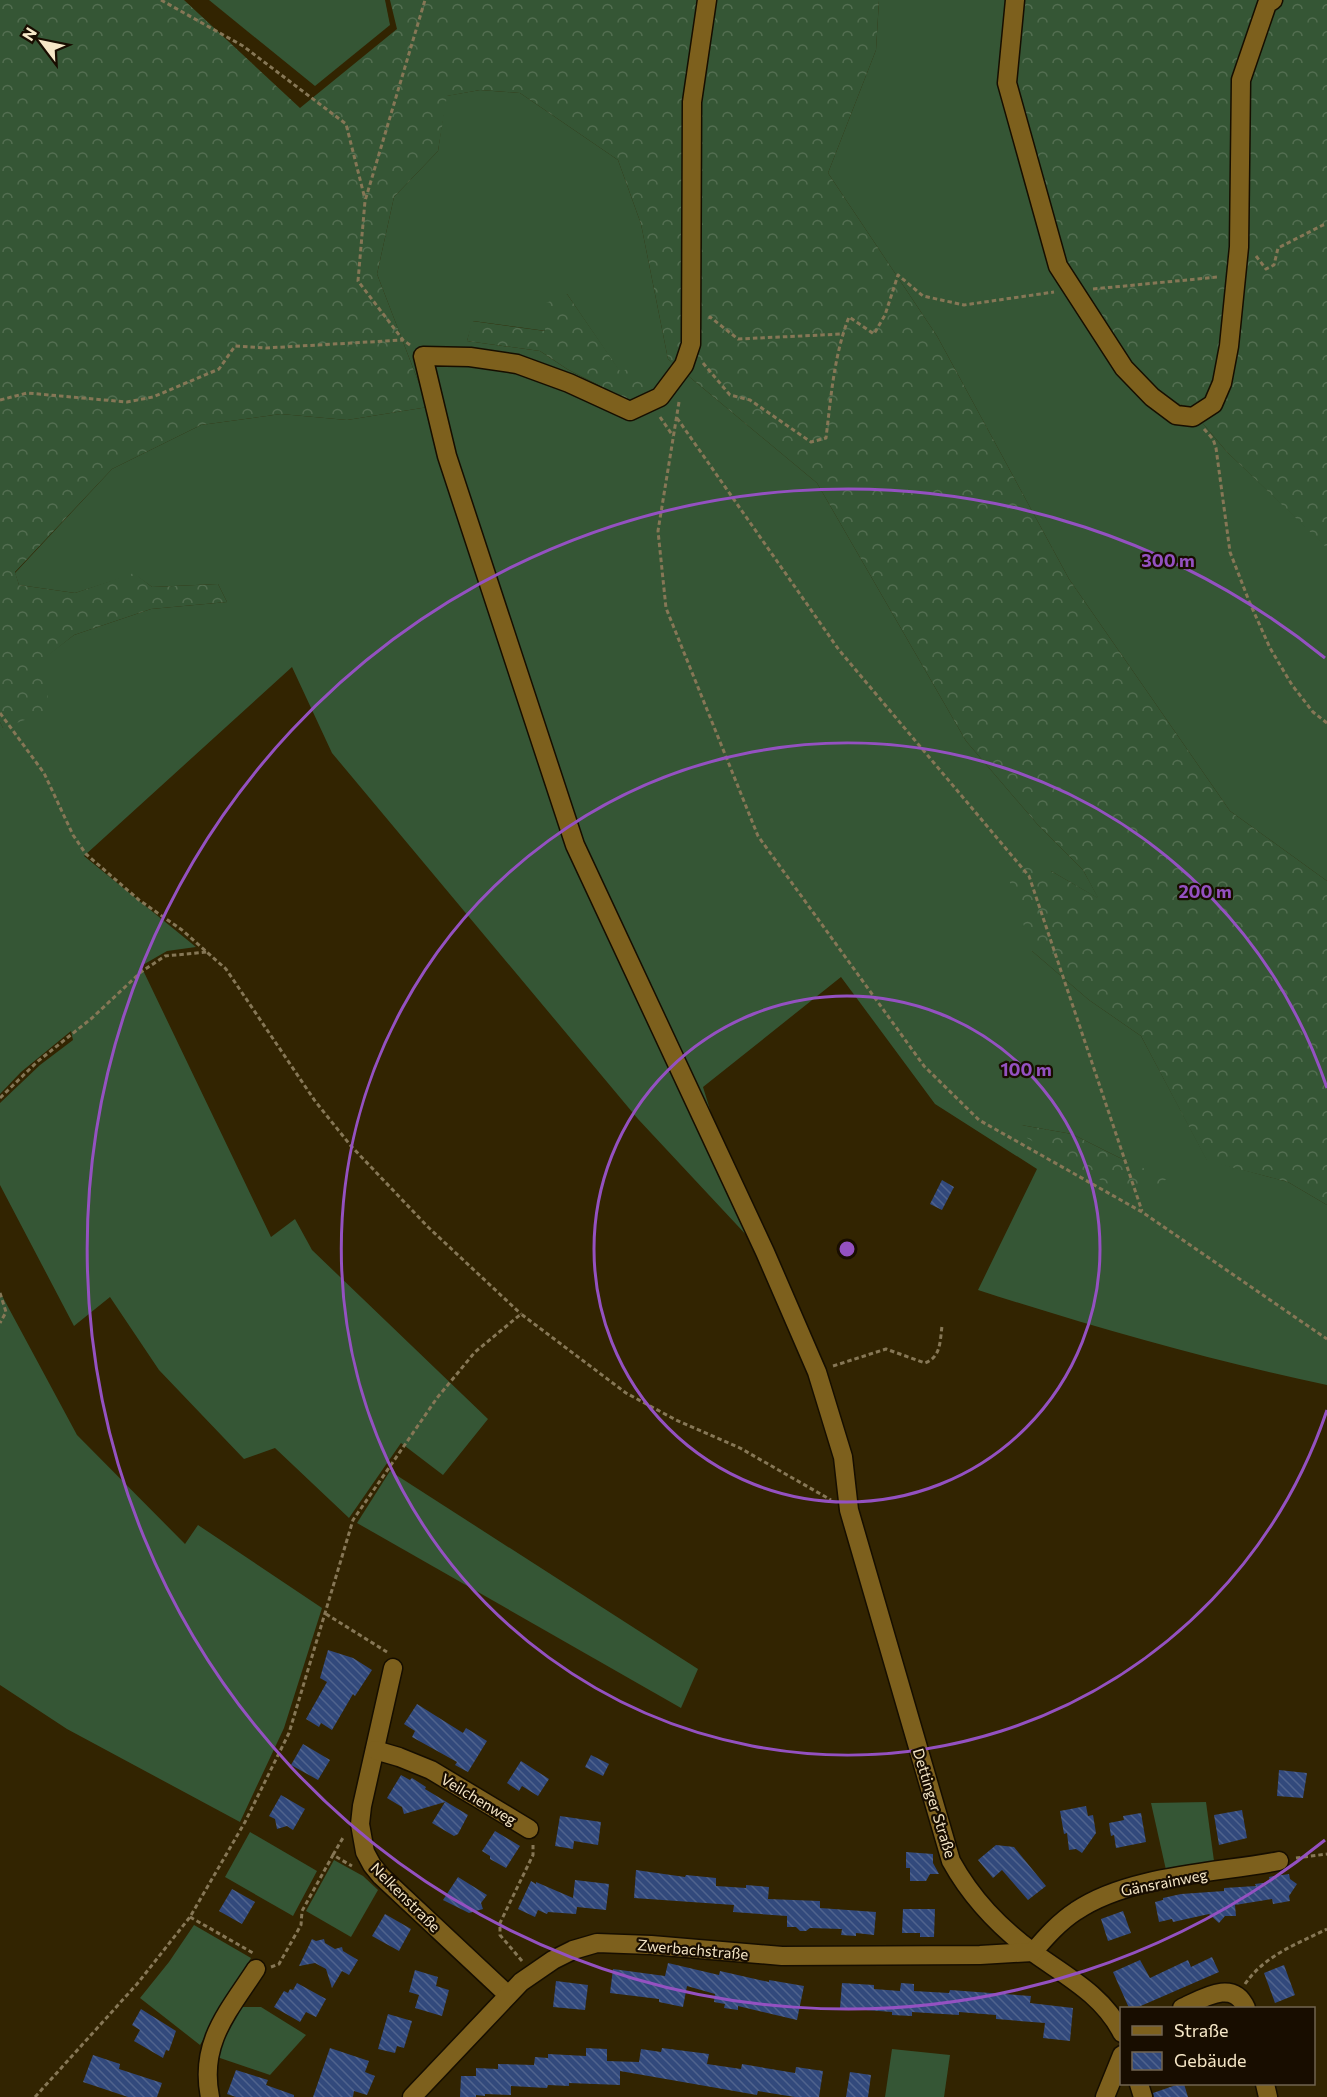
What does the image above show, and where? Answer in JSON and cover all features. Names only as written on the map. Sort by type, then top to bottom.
[{"type":"street","name":"Dettinger Straße","points":[[707,0],[692,102],[691,344],[684,365],[660,397],[630,411],[569,383],[517,363],[471,357],[423,356],[447,456],[575,845],[765,1252],[817,1372],[843,1457],[849,1510],[951,1861],[968,1889],[1000,1926],[1092,1995],[1110,2014],[1120,2030]]},
{"type":"street","points":[[1015,0],[1006,83],[1058,266],[1124,368],[1152,397],[1176,415],[1193,417],[1213,404],[1222,383],[1239,248],[1241,80],[1267,4],[1273,0]]},
{"type":"street","name":"Nelkenstraße","points":[[393,1668],[362,1806],[360,1824],[365,1852],[372,1865],[508,1995]]},
{"type":"street","name":"Veilchenweg","points":[[375,1750],[431,1770],[529,1829]]},
{"type":"street","name":"Gänsrainweg","points":[[1033,1952],[1060,1922],[1111,1893],[1158,1880],[1279,1861]]},
{"type":"street","name":"Zwerbachstraße","points":[[412,2097],[508,1995],[533,1973],[573,1950],[597,1943],[782,1956],[980,1955],[1033,1952]]},
{"type":"street","points":[[210,2097],[207,2062],[212,2043],[221,2023],[256,1969]]},
{"type":"street","points":[[1184,2007],[1219,1993],[1228,1992],[1241,2002]]},
{"type":"street","points":[[1105,2097],[1120,2060]]},
{"type":"path","points":[[161,0],[243,46],[346,124],[365,201]]},
{"type":"path","points":[[0,400],[27,393],[127,402],[153,397],[219,369],[235,346],[266,348],[403,340],[358,281],[365,201],[425,0]]},
{"type":"path","points":[[1250,252],[1266,269],[1269,268],[1274,265],[1278,248],[1327,225]]},
{"type":"path","points":[[700,359],[730,395],[750,400],[811,442],[826,438],[832,380],[842,334],[849,316],[874,334],[885,315],[898,275],[923,296],[964,305],[1073,290]]},
{"type":"path","points":[[1102,288],[1216,277]]},
{"type":"path","points":[[710,325],[710,317],[738,339],[842,334]]},
{"type":"path","points":[[1193,417],[1214,439],[1230,552],[1261,629],[1292,685],[1313,712],[1327,723]]},
{"type":"path","points":[[677,418],[839,650],[1029,876],[1142,1212]]},
{"type":"path","points":[[673,437],[658,531],[666,608],[758,836],[924,1066],[979,1120],[1142,1212],[1327,1339]]},
{"type":"path","points":[[0,713],[44,773],[73,835],[86,854],[139,900],[182,930],[226,969],[315,1101],[351,1146],[428,1227],[521,1314],[626,1393],[676,1420],[740,1448],[849,1510]]},
{"type":"path","points":[[0,1098],[37,1062],[92,1018],[141,972],[165,956],[207,952]]},
{"type":"path","points":[[0,1293],[6,1312],[0,1323]]},
{"type":"path","points":[[35,2097],[137,1984],[190,1917],[245,1822],[289,1733],[353,1520],[452,1379],[475,1352],[521,1314]]},
{"type":"path","points":[[817,1372],[886,1349],[925,1363],[933,1360],[938,1353],[942,1326]]},
{"type":"path","points":[[326,1614],[387,1652],[393,1668]]},
{"type":"path","name":"Veilchenweg","points":[[529,1829],[534,1843],[533,1855],[500,1923],[500,1935],[533,1973]]},
{"type":"path","points":[[190,1917],[256,1955],[256,1969],[266,1969],[279,1964],[301,1925],[302,1911],[339,1844]]},
{"type":"path","points":[[1279,1861],[1327,1854]]},
{"type":"path","points":[[333,1855],[362,1871],[372,1865]]},
{"type":"path","points":[[1241,2002],[1255,1970],[1289,1946],[1327,1929]]},
{"type":"green space","points":[[0,0],[184,0],[300,108],[397,29],[390,0],[879,0],[876,50],[828,173],[937,336],[1069,579],[1230,811],[1327,881],[1327,1205],[1288,1182],[1207,1161],[1141,1036],[1089,1000],[1032,951],[1004,864],[1051,871],[1098,898],[1083,870],[1038,825],[966,741],[817,483],[668,359],[641,224],[618,160],[520,93],[480,90],[447,96],[438,151],[394,197],[377,274],[428,407],[347,420],[281,414],[201,425],[112,469],[15,572],[19,585],[75,593],[134,573],[152,587],[218,584],[227,602],[151,609],[74,635],[45,658],[49,711],[3,728],[0,722]]},
{"type":"green space","points":[[209,0],[385,0],[390,25],[315,86]]},
{"type":"green space","points":[[879,0],[1005,0],[1005,76],[1164,399],[1189,407],[1227,452],[1327,547],[1327,881],[1230,811],[1069,579],[937,336],[828,173],[876,50]]},
{"type":"green space","points":[[1005,0],[1327,0],[1327,548],[1227,452],[1189,407],[1164,399],[1053,274],[1005,76]]},
{"type":"green space","points":[[480,90],[520,93],[618,160],[641,224],[668,359],[817,483],[966,741],[1038,825],[1083,870],[1099,899],[1051,871],[1032,951],[1089,1000],[1141,1036],[1207,1160],[1288,1182],[1327,1205],[1327,1385],[1151,1342],[978,1290],[1037,1169],[935,1104],[841,977],[703,1087],[750,1239],[638,1119],[332,753],[292,667],[84,856],[196,947],[167,951],[141,966],[271,1237],[295,1219],[312,1250],[488,1419],[443,1475],[401,1443],[349,1518],[275,1448],[244,1459],[159,1370],[110,1297],[74,1326],[0,1185],[0,1103],[40,1065],[73,1040],[71,1031],[21,1072],[0,1094],[0,722],[3,728],[45,657],[74,635],[151,609],[227,602],[218,584],[152,587],[134,574],[75,593],[19,585],[15,573],[112,469],[201,425],[281,414],[347,420],[428,407],[377,274],[394,197],[438,151],[446,96]],"holes":[[[567,294],[620,372],[625,399],[567,369],[540,351],[467,341],[473,321],[546,331]],[[1021,1125],[1072,1134],[1130,1163]]]},
{"type":"green space","points":[[567,294],[620,371],[638,367],[649,390],[626,399],[567,369],[540,351],[467,341],[472,321],[545,331],[546,303]]},
{"type":"green space","points":[[1021,1125],[1072,1134],[1130,1163],[1169,1178],[1132,1198],[1020,1134]]},
{"type":"green space","points":[[0,1292],[77,1435],[185,1544],[198,1525],[322,1608],[284,1728],[240,1822],[67,1729],[0,1685]]},
{"type":"green space","points":[[390,1471],[698,1669],[681,1708],[357,1523]]},
{"type":"green space","points":[[1206,1802],[1214,1861],[1166,1870],[1151,1803]]},
{"type":"green space","points":[[250,1832],[317,1871],[293,1916],[225,1877]]},
{"type":"green space","points":[[334,1860],[363,1876],[378,1890],[351,1937],[306,1911]]},
{"type":"green space","points":[[194,1925],[251,1958],[200,2045],[140,1998],[169,1962]]},
{"type":"green space","points":[[240,2007],[261,2007],[306,2035],[270,2075],[217,2057],[222,2038]]},
{"type":"green space","points":[[892,2049],[950,2055],[944,2097],[885,2097]]},
{"type":"building","points":[[942,1180],[954,1187],[942,1210],[930,1204]]},
{"type":"building","points":[[328,1650],[353,1658],[372,1670],[355,1696],[353,1694],[332,1730],[321,1723],[319,1727],[306,1719],[327,1682],[320,1678]]},
{"type":"building","points":[[417,1704],[463,1733],[466,1728],[487,1741],[468,1772],[455,1765],[457,1762],[412,1737],[415,1731],[404,1724]]},
{"type":"building","points":[[303,1744],[330,1760],[318,1780],[291,1765]]},
{"type":"building","points":[[591,1755],[609,1764],[603,1776],[585,1767]]},
{"type":"building","points":[[521,1761],[549,1779],[538,1796],[522,1786],[519,1791],[507,1783]]},
{"type":"building","points":[[1279,1770],[1307,1773],[1303,1798],[1277,1796]]},
{"type":"building","points":[[401,1775],[410,1780],[412,1778],[426,1787],[425,1789],[468,1815],[458,1834],[454,1836],[432,1823],[445,1802],[404,1814],[402,1807],[387,1798]]},
{"type":"building","points":[[281,1795],[305,1809],[293,1830],[287,1826],[277,1829],[275,1819],[269,1816]]},
{"type":"building","points":[[1086,1806],[1088,1816],[1093,1815],[1096,1833],[1082,1853],[1076,1849],[1069,1850],[1067,1833],[1064,1834],[1060,1811]]},
{"type":"building","points":[[1242,1810],[1247,1838],[1219,1845],[1214,1815]]},
{"type":"building","points":[[1141,1813],[1146,1842],[1116,1848],[1109,1823],[1124,1820],[1123,1816]]},
{"type":"building","points":[[560,1816],[601,1822],[598,1845],[574,1841],[573,1849],[555,1846]]},
{"type":"building","points":[[495,1831],[520,1846],[506,1868],[490,1859],[490,1856],[482,1851]]},
{"type":"building","points":[[996,1845],[1014,1847],[1046,1886],[1028,1900],[1002,1870],[993,1878],[978,1860]]},
{"type":"building","points":[[906,1852],[933,1854],[933,1863],[939,1874],[930,1874],[926,1881],[910,1881],[910,1868],[906,1868]]},
{"type":"building","points":[[636,1870],[685,1877],[686,1875],[716,1878],[716,1886],[769,1887],[768,1899],[820,1901],[820,1908],[876,1912],[874,1935],[856,1933],[856,1936],[841,1935],[842,1929],[810,1928],[800,1931],[796,1927],[787,1927],[787,1916],[733,1912],[734,1905],[634,1898]]},
{"type":"building","points":[[1289,1874],[1290,1879],[1297,1884],[1289,1896],[1290,1901],[1273,1904],[1272,1899],[1235,1905],[1236,1916],[1225,1916],[1219,1923],[1209,1914],[1173,1922],[1172,1919],[1159,1922],[1155,1902],[1163,1898],[1181,1894],[1224,1891],[1224,1888],[1256,1886],[1255,1884],[1270,1882],[1269,1877]]},
{"type":"building","points":[[458,1877],[487,1895],[481,1903],[483,1909],[469,1913],[443,1900]]},
{"type":"building","points":[[575,1880],[609,1884],[606,1910],[577,1907],[576,1914],[548,1912],[547,1914],[538,1910],[535,1917],[518,1909],[531,1881],[573,1898]]},
{"type":"building","points":[[232,1889],[255,1902],[242,1924],[219,1911]]},
{"type":"building","points":[[903,1909],[935,1909],[934,1937],[920,1937],[920,1933],[902,1933]]},
{"type":"building","points":[[1123,1911],[1131,1933],[1108,1941],[1101,1919]]},
{"type":"building","points":[[385,1914],[411,1929],[399,1951],[372,1936]]},
{"type":"building","points":[[312,1939],[316,1941],[324,1939],[325,1943],[335,1949],[342,1947],[343,1951],[358,1960],[349,1975],[342,1971],[332,1988],[326,1969],[315,1963],[299,1966]]},
{"type":"building","points":[[1212,1957],[1219,1972],[1138,2007],[1129,2007],[1113,1972],[1140,1960],[1150,1978],[1188,1960],[1191,1967]]},
{"type":"building","points":[[668,1963],[719,1975],[720,1971],[769,1982],[769,1980],[804,1986],[797,2020],[738,2006],[738,2010],[724,2008],[725,2004],[714,2002],[715,1994],[687,1986],[683,2007],[659,2002],[659,1999],[610,1993],[613,1969],[665,1976]]},
{"type":"building","points":[[1284,1965],[1295,1995],[1275,2003],[1264,1973]]},
{"type":"building","points":[[415,1970],[438,1977],[436,1986],[449,1990],[442,2016],[415,2008],[419,1995],[409,1992]]},
{"type":"building","points":[[556,1981],[588,1985],[585,2010],[553,2007]]},
{"type":"building","points":[[297,1983],[326,1999],[316,2017],[306,2012],[300,2022],[274,2007],[284,1991],[288,1993],[290,1989],[293,1990]]},
{"type":"building","points":[[842,1983],[874,1985],[874,1989],[900,1991],[901,1983],[914,1984],[914,1991],[949,1993],[950,1990],[1031,1996],[1030,2003],[1073,2008],[1070,2041],[1043,2038],[1045,2023],[996,2019],[996,2015],[912,2012],[912,2016],[840,2008]]},
{"type":"building","points":[[141,2009],[176,2031],[169,2051],[166,2050],[163,2058],[134,2041],[140,2030],[132,2025]]},
{"type":"building","points":[[388,2014],[412,2021],[404,2048],[397,2046],[395,2053],[378,2049]]},
{"type":"building","points":[[330,2048],[369,2061],[365,2072],[375,2076],[367,2095],[354,2091],[353,2097],[313,2097]]},
{"type":"building","points":[[586,2048],[607,2049],[607,2061],[639,2062],[641,2049],[661,2052],[662,2048],[709,2054],[707,2064],[741,2069],[742,2064],[795,2073],[796,2067],[823,2071],[819,2097],[795,2097],[758,2091],[757,2095],[620,2071],[620,2085],[569,2083],[569,2086],[548,2085],[547,2088],[511,2086],[511,2095],[485,2094],[485,2096],[460,2097],[461,2076],[476,2076],[476,2068],[498,2069],[498,2064],[534,2065],[535,2057],[548,2058],[548,2054],[586,2056]]},
{"type":"building","points":[[93,2055],[120,2064],[119,2069],[162,2083],[157,2097],[128,2097],[83,2082]]},
{"type":"building","points":[[236,2070],[268,2080],[266,2085],[294,2095],[294,2097],[236,2097],[227,2094]]},
{"type":"building","points":[[850,2072],[871,2075],[868,2097],[846,2097]]},
{"type":"building","points":[[1176,2085],[1184,2085],[1188,2097],[1154,2097],[1153,2093]]}]
